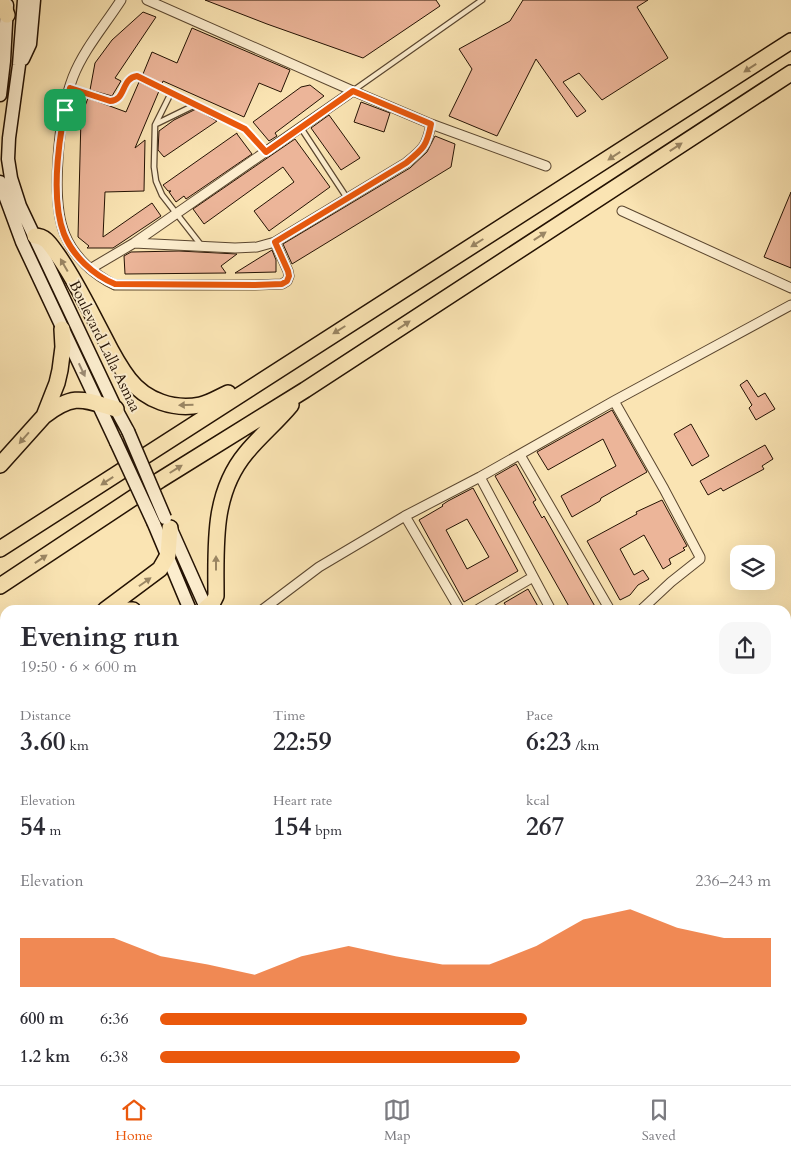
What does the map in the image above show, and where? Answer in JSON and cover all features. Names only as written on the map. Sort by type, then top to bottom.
[{"type":"main road","points":[[0,95],[7,7],[1,0]]},
{"type":"main road","name":"Boulevard Lalla Asmaa","points":[[24,0],[19,65],[9,138],[8,159],[11,178],[20,206],[128,431],[203,605]]},
{"type":"main road","points":[[19,65],[26,55],[30,44],[34,0]]},
{"type":"main road","points":[[0,549],[279,368],[791,41]]},
{"type":"main road","points":[[0,586],[160,480],[305,390],[791,73]]},
{"type":"main road","name":"Boulevard Lalla Asmaa","points":[[0,182],[22,242],[168,554],[188,605]]},
{"type":"main road","points":[[35,236],[39,236],[48,242],[62,261],[114,358],[130,381],[145,394],[169,405],[201,405],[279,368]]},
{"type":"main road","points":[[44,416],[60,370],[63,347],[62,329]]},
{"type":"main road","points":[[210,605],[216,596],[216,538],[222,499],[228,481],[246,453],[305,390]]},
{"type":"main road","points":[[0,466],[44,416],[56,406],[83,399],[116,408]]},
{"type":"main road","points":[[112,605],[156,574],[163,564],[168,554],[168,523]]},
{"type":"street","points":[[121,0],[86,53],[73,78],[60,138],[58,174],[60,221],[65,236],[72,248],[90,269],[102,279],[115,284],[127,286],[282,284],[287,281],[289,276],[275,242]]},
{"type":"street","points":[[148,0],[431,124],[546,166]]},
{"type":"street","points":[[90,269],[134,243],[353,91]]},
{"type":"street","points":[[134,243],[258,247],[275,242],[406,163],[429,140],[431,124]]},
{"type":"street","points":[[622,210],[791,288]]},
{"type":"street","points":[[269,605],[319,567],[405,516],[480,477],[614,401],[791,305]]},
{"type":"street","points":[[614,401],[700,557],[646,605]]},
{"type":"street","points":[[520,455],[607,605]]},
{"type":"street","points":[[480,477],[548,605]]},
{"type":"street","points":[[405,516],[457,605]]},
{"type":"street","points":[[485,605],[533,577]]},
{"type":"lane","points":[[353,91],[482,0]]},
{"type":"lane","points":[[70,88],[115,101],[119,99],[127,81],[137,76],[245,129],[266,152]]},
{"type":"lane","points":[[171,93],[155,124],[154,167],[156,181],[162,195],[202,246]]},
{"type":"lane","points":[[155,124],[194,105]]},
{"type":"lane","points":[[301,128],[347,198]]},
{"type":"building","points":[[205,0],[436,0],[440,6],[363,58]]},
{"type":"building","points":[[523,0],[648,0],[637,7],[668,58],[602,100],[579,73],[563,82],[586,111],[577,117],[536,59],[497,136],[449,116],[472,69],[459,49],[510,21]]},
{"type":"building","points":[[143,12],[156,17],[115,78],[121,81],[112,96],[90,90],[95,63],[112,40]]},
{"type":"building","points":[[192,28],[290,70],[281,92],[259,83],[244,117],[163,81],[162,84],[143,74],[152,52],[177,63]]},
{"type":"building","points":[[139,82],[159,91],[135,148],[145,140],[144,191],[105,192],[103,237],[152,203],[161,216],[113,248],[87,248],[89,246],[78,237],[81,117],[88,98],[126,112]]},
{"type":"building","points":[[310,85],[324,96],[275,133],[277,136],[269,141],[253,122],[301,87]]},
{"type":"building","points":[[361,102],[390,113],[384,132],[354,122]]},
{"type":"building","points":[[196,109],[217,121],[164,157],[158,150],[159,131],[174,120]]},
{"type":"building","points":[[329,115],[360,158],[341,170],[311,128]]},
{"type":"building","points":[[237,133],[252,154],[186,199],[184,196],[176,202],[169,192],[171,191],[168,191],[163,185]]},
{"type":"building","points":[[435,136],[455,144],[451,167],[292,264],[283,244],[410,168],[427,152]]},
{"type":"building","points":[[295,139],[330,187],[269,231],[254,211],[294,182],[283,167],[204,224],[193,209]]},
{"type":"building","points":[[791,192],[791,268],[764,257]]},
{"type":"building","points":[[272,250],[276,260],[276,272],[235,273]]},
{"type":"building","points":[[179,251],[237,254],[221,266],[226,273],[125,274],[124,256],[131,252]]},
{"type":"building","points":[[747,380],[758,397],[765,393],[775,409],[756,420],[749,408],[752,405],[740,385]]},
{"type":"building","points":[[612,410],[647,472],[572,517],[561,496],[616,466],[603,439],[548,470],[537,452]]},
{"type":"building","points":[[691,424],[709,456],[692,466],[674,434]]},
{"type":"building","points":[[765,445],[773,459],[762,466],[764,469],[723,491],[721,488],[708,495],[700,481]]},
{"type":"building","points":[[516,464],[536,500],[533,502],[542,518],[544,516],[594,605],[568,605],[495,476]]},
{"type":"building","points":[[473,488],[518,571],[464,602],[419,520],[448,501]],"holes":[[[467,519],[489,557],[467,569],[446,530]]]},
{"type":"building","points":[[662,500],[687,546],[683,548],[685,550],[669,559],[671,564],[663,569],[644,535],[620,549],[634,575],[643,570],[649,579],[638,585],[630,595],[620,600],[587,541],[637,514],[636,512]]},
{"type":"building","points":[[528,589],[537,605],[505,605],[504,603]]},
{"type":"route","points":[[137,76],[245,129],[266,152],[353,91],[431,124],[429,140],[406,163],[275,242],[289,276],[287,281],[282,284],[127,286],[102,279],[79,258],[65,236],[60,221],[58,174],[60,138],[65,110],[70,88],[115,101],[119,99],[127,81],[137,76]]}]
